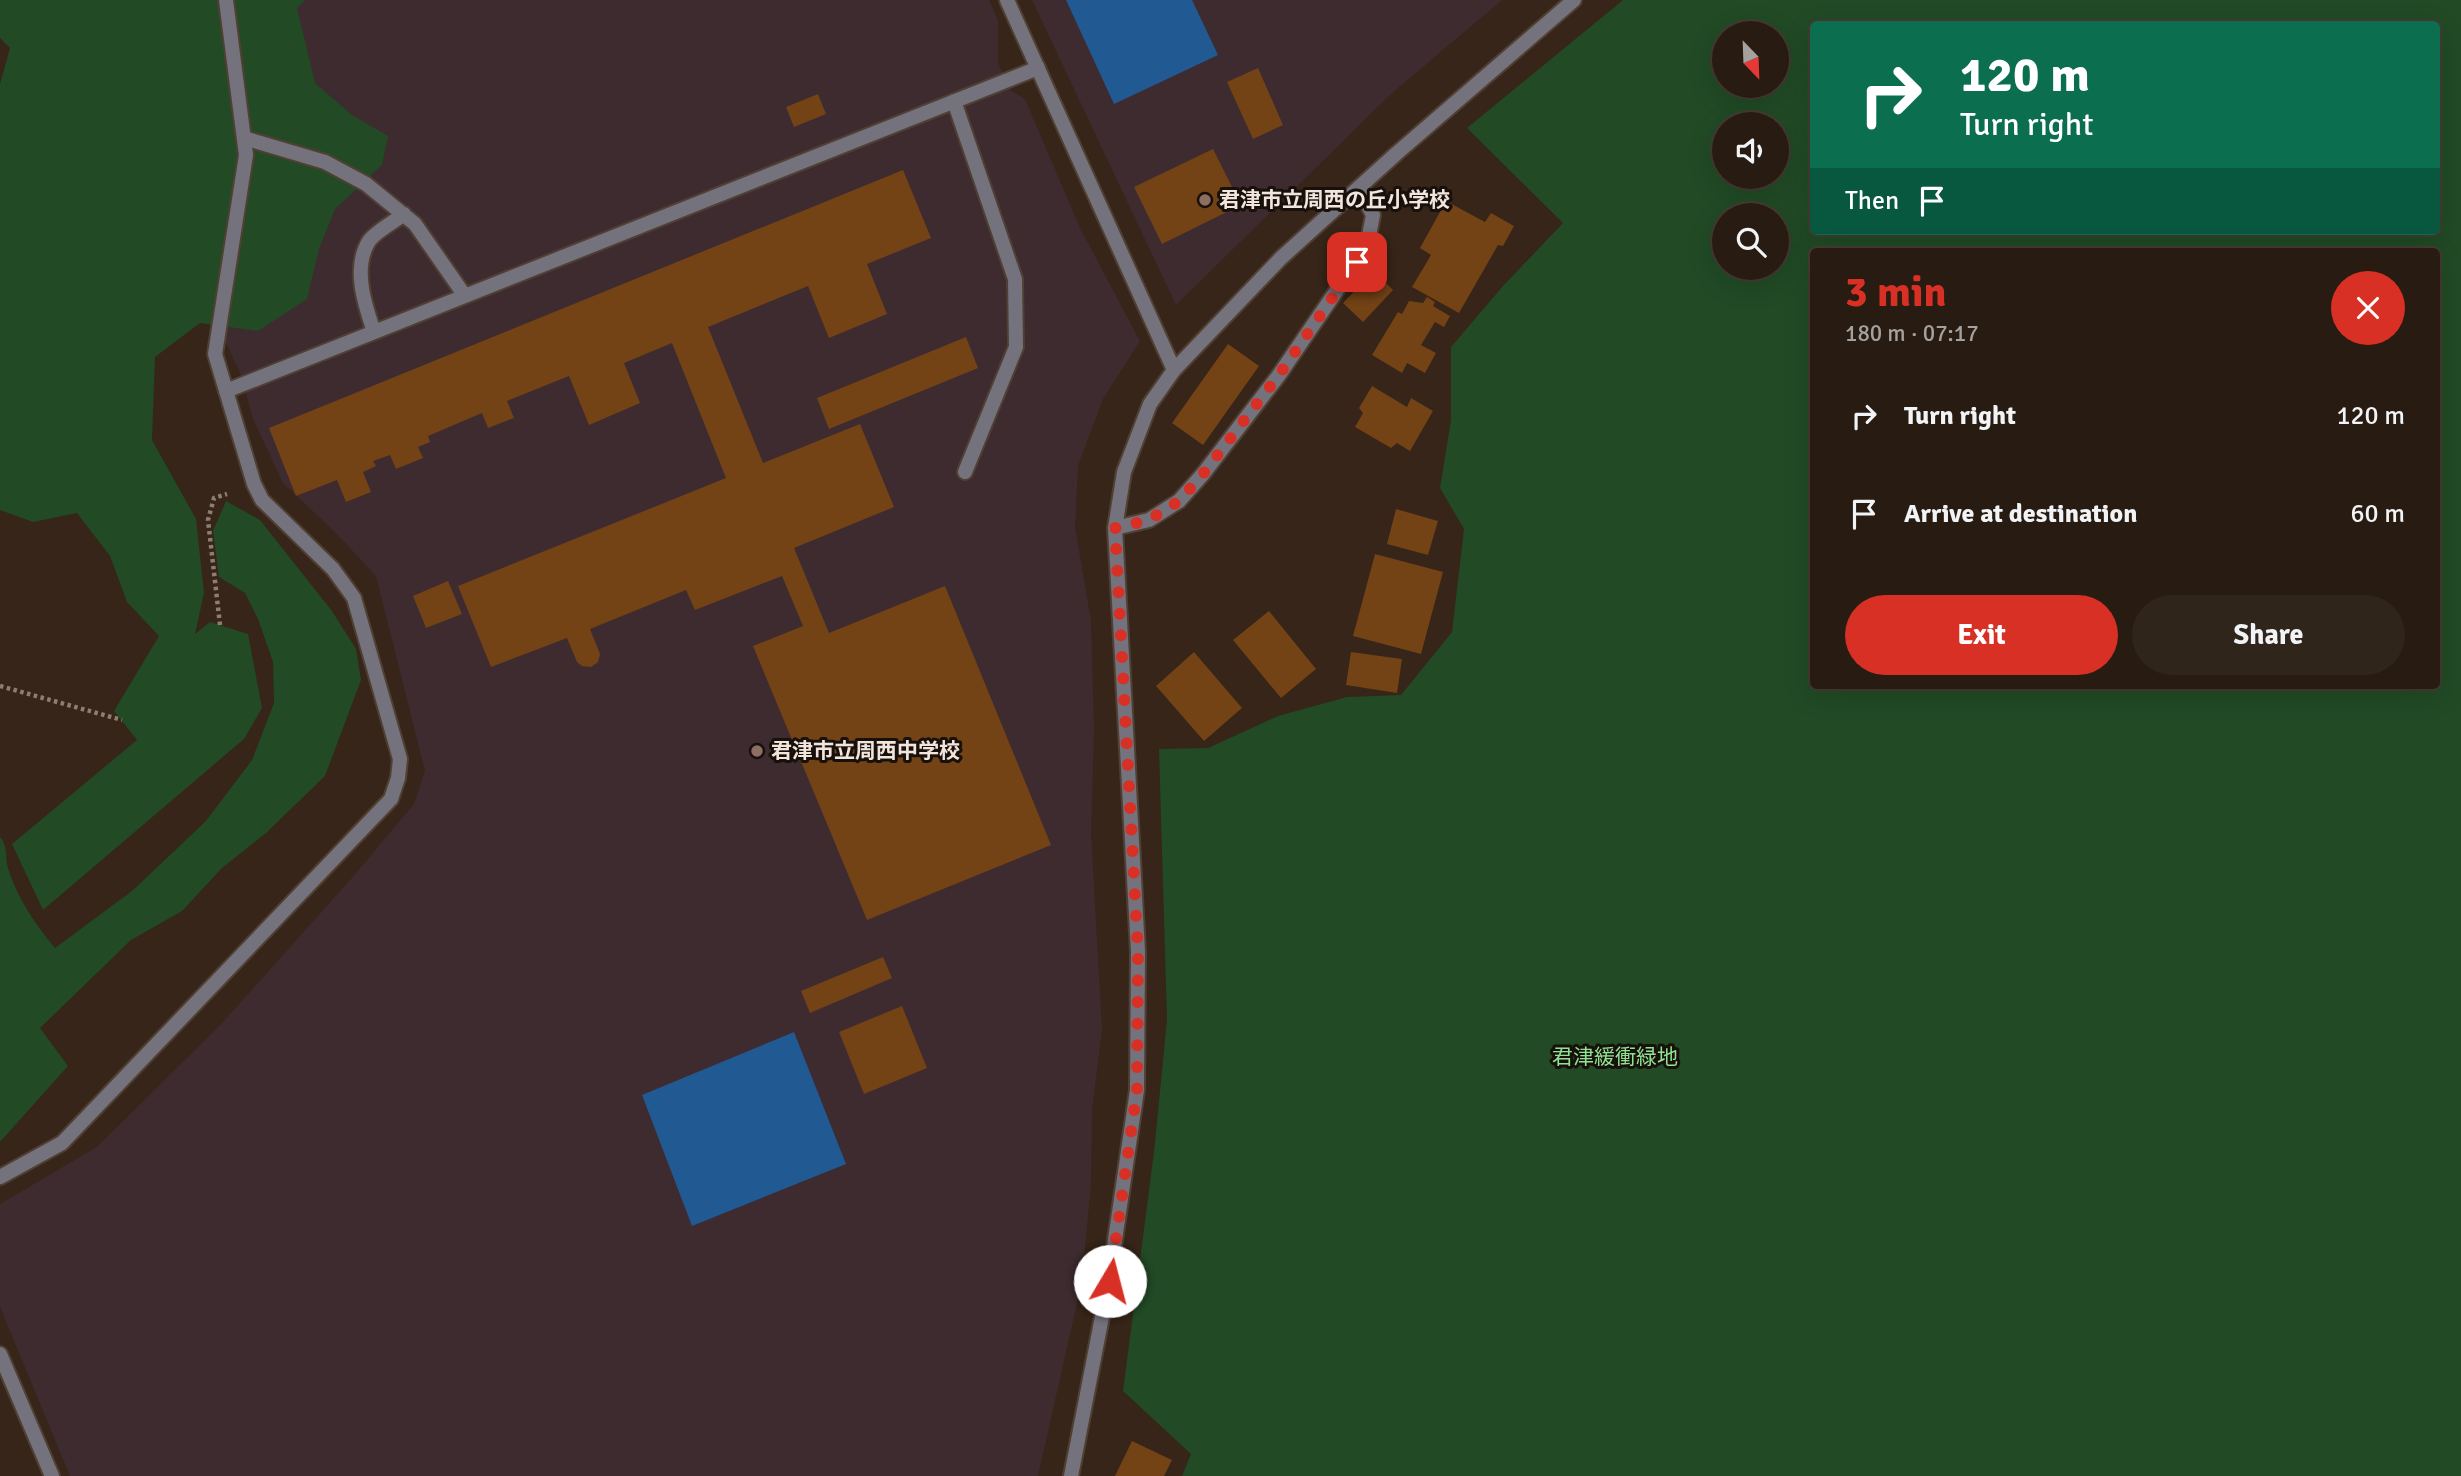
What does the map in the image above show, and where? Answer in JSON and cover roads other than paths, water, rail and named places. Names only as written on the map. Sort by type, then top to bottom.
[{"type":"street","points":[[0,1177],[62,1143],[391,799],[398,778],[400,759],[354,598],[333,569],[262,500],[254,484],[215,354],[246,155],[226,0]]},
{"type":"street","points":[[1007,0],[1174,370]]},
{"type":"street","points":[[1071,1476],[1110,1281],[1137,1090],[1138,952],[1115,528],[1125,471],[1150,404],[1174,370],[1281,258],[1574,0]]},
{"type":"street","points":[[226,391],[1038,68]]},
{"type":"street","points":[[954,101],[1015,279],[1016,347],[965,472]]},
{"type":"street","points":[[244,138],[325,162],[366,184],[415,224],[465,296]]},
{"type":"street","points":[[1115,528],[1149,520],[1179,501],[1203,474],[1293,355],[1367,246],[1373,215],[1359,187]]},
{"type":"street","points":[[374,332],[364,302],[363,256],[370,240],[404,214]]},
{"type":"street","points":[[0,1354],[52,1476]]},
{"type":"water","points":[[1066,0],[1192,0],[1218,55],[1114,104]]},
{"type":"water","points":[[794,1032],[846,1164],[692,1226],[642,1095]]},
{"type":"place","name":"君津市立周西の丘小学校","points":[[1205,200]]},
{"type":"place","name":"君津市立周西中学校","points":[[757,751]]},
{"type":"park label","name":"君津緩衝緑地","points":[[1615,1057]]}]
